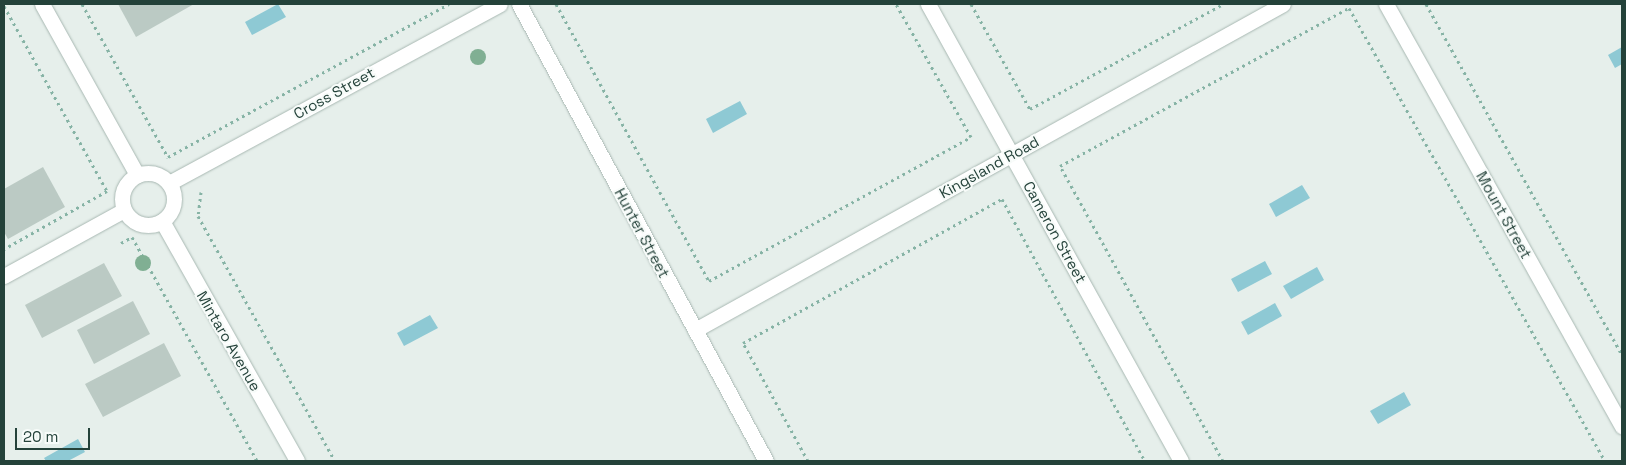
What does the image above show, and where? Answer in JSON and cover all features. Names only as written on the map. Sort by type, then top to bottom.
[{"type":"street","points":[[42,4],[137,175]]},
{"type":"street","name":"Cross Street","points":[[169,183],[500,4]]},
{"type":"street","name":"Hunter Street","points":[[519,4],[766,461]]},
{"type":"street","name":"Cameron Street","points":[[928,4],[1181,461]]},
{"type":"street","name":"Kingsland Road","points":[[695,330],[1283,4]]},
{"type":"street","name":"Mount Street","points":[[1386,4],[1622,427]]},
{"type":"street","points":[[154,173],[169,183],[173,191],[173,208],[162,221],[144,225],[136,222],[124,210],[122,202],[126,186],[137,175],[154,173]]},
{"type":"street","points":[[4,276],[124,210]]},
{"type":"street","name":"Mintaro Avenue","points":[[162,221],[297,461]]},
{"type":"path","points":[[82,4],[168,157],[449,4]]},
{"type":"path","points":[[556,4],[709,281],[970,137],[896,4]]},
{"type":"path","points":[[971,4],[1030,109],[1223,4]]},
{"type":"path","points":[[1426,4],[1622,355]]},
{"type":"path","points":[[4,6],[107,191],[4,249]]},
{"type":"path","points":[[1223,461],[1060,166],[1349,8],[1605,461]]},
{"type":"path","points":[[202,192],[198,216],[335,461]]},
{"type":"path","points":[[808,461],[743,343],[1002,199],[1145,461]]},
{"type":"path","points":[[121,243],[132,237],[257,461]]},
{"type":"water","points":[[278,4],[286,17],[252,35],[245,22]]},
{"type":"water","points":[[1622,47],[1622,64],[1615,68],[1608,55]]},
{"type":"water","points":[[740,101],[747,114],[713,133],[706,119]]},
{"type":"water","points":[[1302,185],[1310,198],[1276,217],[1269,204]]},
{"type":"water","points":[[1265,261],[1272,274],[1238,292],[1231,279]]},
{"type":"water","points":[[1317,267],[1324,280],[1291,299],[1283,286]]},
{"type":"water","points":[[1275,303],[1282,316],[1248,335],[1241,322]]},
{"type":"water","points":[[430,315],[438,328],[404,346],[397,333]]},
{"type":"water","points":[[1404,392],[1411,405],[1378,424],[1370,411]]},
{"type":"water","points":[[78,439],[85,452],[68,461],[46,461],[44,458]]},
{"type":"building","points":[[118,4],[194,4],[136,37]]},
{"type":"building","points":[[43,167],[65,207],[8,239],[4,232],[4,189]]},
{"type":"building","points":[[104,263],[122,296],[42,338],[25,305]]},
{"type":"building","points":[[133,301],[150,334],[94,364],[77,330]]},
{"type":"building","points":[[164,343],[181,376],[103,417],[85,384]]}]
